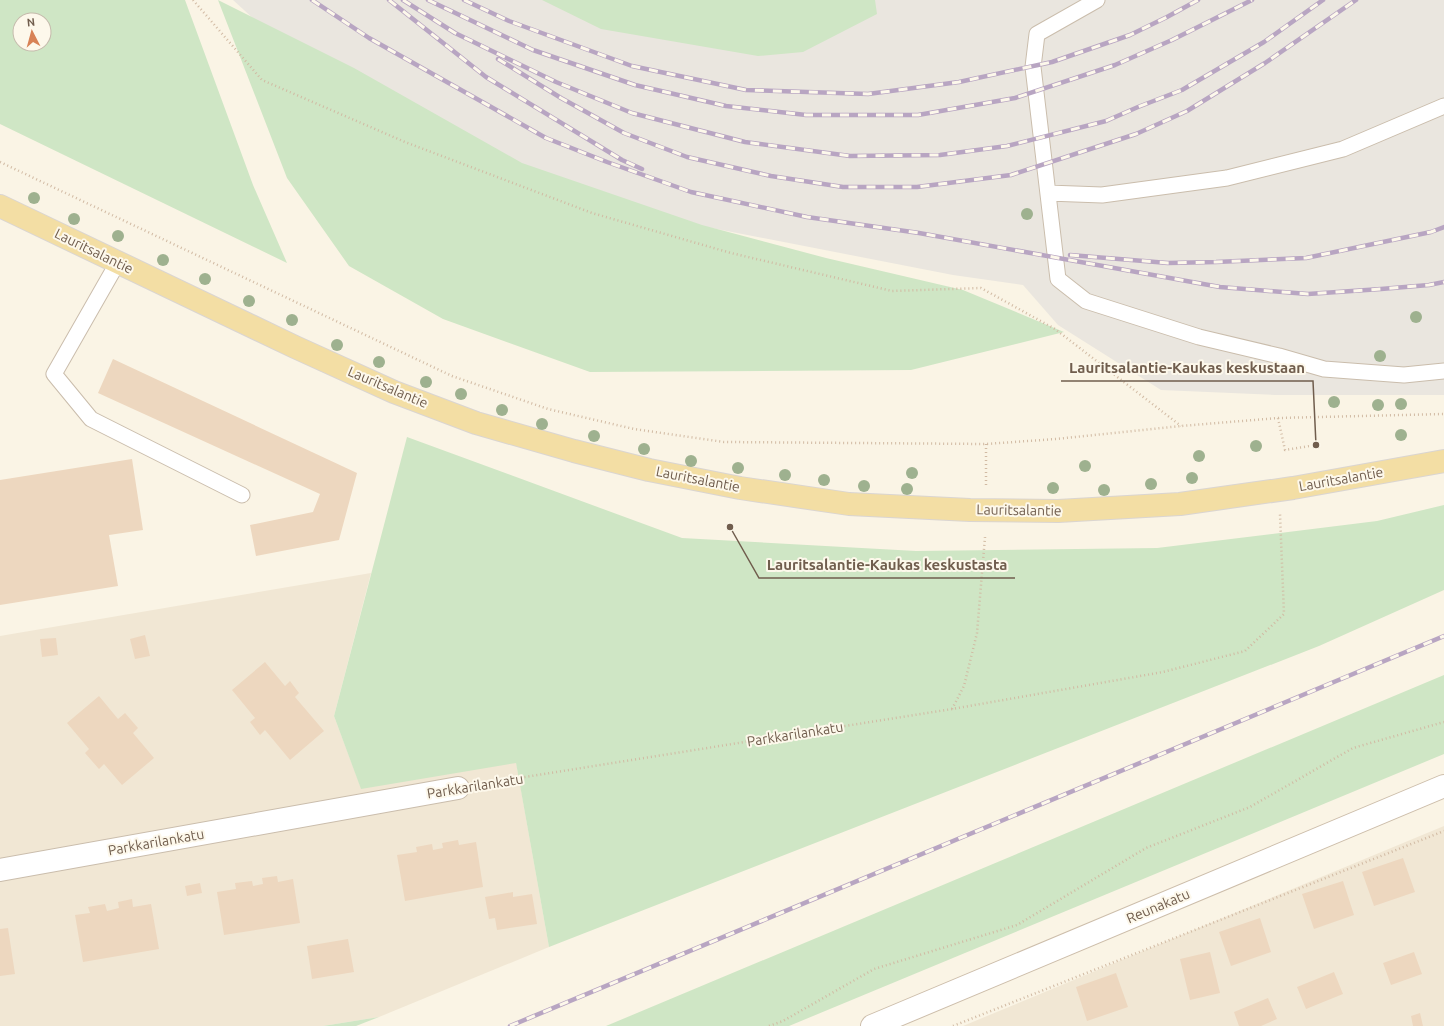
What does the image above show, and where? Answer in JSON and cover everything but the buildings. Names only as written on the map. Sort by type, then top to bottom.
[{"type":"main road","name":"Lauritsalantie","points":[[0,206],[295,347],[394,392],[476,423],[574,451],[649,470],[740,488],[849,504],[970,510],[1058,511],[1180,504],[1293,488],[1444,461]]},
{"type":"main road","name":"Parkkarilankatu","points":[[0,870],[458,788]]},
{"type":"main road","name":"Reunakatu","points":[[872,1026],[1443,790]]},
{"type":"lane","points":[[1096,0],[1037,34],[1033,67],[1058,279],[1086,301],[1199,337],[1279,356],[1324,369],[1404,375],[1444,372]]},
{"type":"lane","points":[[1048,193],[1102,195],[1227,178],[1343,149],[1444,106]]},
{"type":"lane","points":[[118,262],[54,374],[91,419],[242,495]]},
{"type":"path","points":[[193,0],[262,80],[405,142],[592,213],[731,253],[892,291],[981,288],[1055,329],[1182,426]]},
{"type":"path","points":[[0,162],[452,376],[548,409],[634,430],[724,442],[986,444],[1056,439],[1278,418],[1444,414]]},
{"type":"path","points":[[1278,418],[1285,450],[1316,445]]},
{"type":"path","points":[[986,444],[986,486]]},
{"type":"path","name":"Parkkarilankatu","points":[[458,788],[952,709],[1163,672],[1246,651],[1284,614],[1280,510]]},
{"type":"path","points":[[952,709],[964,686],[976,633],[985,537]]},
{"type":"path","points":[[768,1026],[783,1021],[874,969],[1017,925],[1146,848],[1250,807],[1353,748],[1444,722]]},
{"type":"path","points":[[953,1026],[1444,831]]},
{"type":"shaded area","points":[[233,0],[1444,0],[1444,395],[1275,395],[1161,390],[1058,325],[1023,285],[953,275],[594,205],[311,71]]},
{"type":"shaded area","points":[[371,573],[334,716],[361,788],[516,762],[549,947],[379,1017],[323,1026],[0,1026],[0,636]]},
{"type":"shaded area","points":[[1444,826],[1444,1026],[963,1026]]},
{"type":"green space","points":[[0,0],[185,0],[253,185],[287,263],[0,124]]},
{"type":"green space","points":[[218,0],[354,68],[522,163],[702,225],[826,258],[963,290],[1064,332],[911,370],[590,372],[443,319],[349,266],[287,178]]},
{"type":"green space","points":[[542,0],[875,0],[877,14],[803,52],[758,56],[601,29]]},
{"type":"green space","points":[[407,437],[682,538],[916,551],[1157,548],[1377,521],[1444,505],[1444,590],[1319,646],[549,947],[516,763],[361,789],[334,716]]},
{"type":"green space","points":[[1444,675],[1444,754],[789,1026],[606,1026]]},
{"type":"green space","points":[[379,1017],[356,1026],[323,1026]]},
{"type":"railway","points":[[312,0],[369,38],[546,138],[607,162],[691,192],[807,217],[919,233],[1220,287],[1308,294],[1429,285],[1444,282]]},
{"type":"railway","points":[[389,0],[486,77],[622,160],[642,169]]},
{"type":"railway","points":[[403,0],[455,33],[556,82],[632,113],[745,142],[850,156],[940,155],[1007,146],[1106,121],[1182,90],[1264,42],[1323,0]]},
{"type":"railway","points":[[428,0],[533,50],[635,85],[726,106],[806,115],[918,115],[1015,98],[1115,65],[1172,40],[1252,0]]},
{"type":"railway","points":[[464,0],[509,21],[632,66],[746,90],[868,94],[959,82],[1052,62],[1130,35],[1198,0]]},
{"type":"railway","points":[[498,59],[561,98],[624,133],[687,157],[771,176],[843,187],[917,187],[1011,175],[1136,134],[1187,111],[1265,63],[1356,0]]},
{"type":"railway","points":[[1070,255],[1168,263],[1306,258],[1431,232],[1444,227]]},
{"type":"railway","points":[[510,1026],[1444,636]]},
{"type":"place","name":"Lauritsalantie-Kaukas keskustaan","points":[[1316,445]]},
{"type":"place","name":"Lauritsalantie-Kaukas keskustasta","points":[[730,527]]}]
